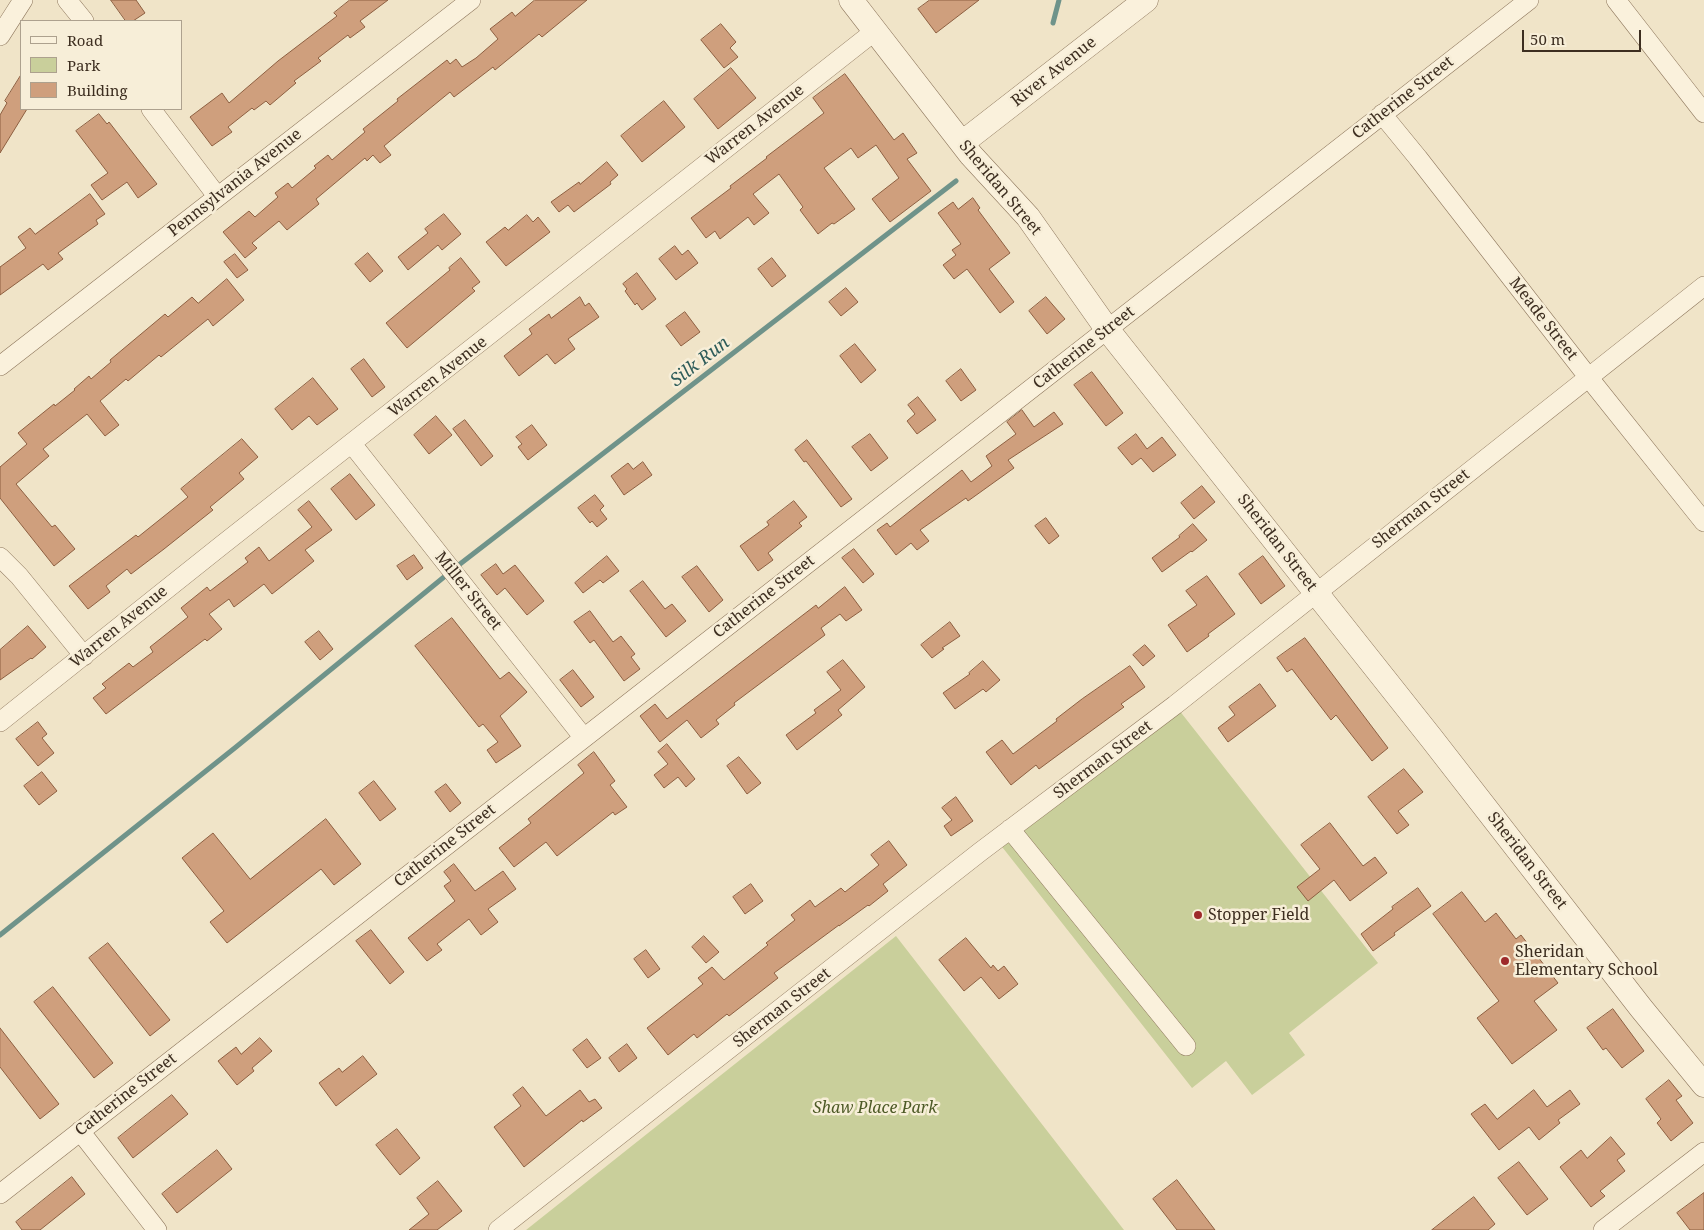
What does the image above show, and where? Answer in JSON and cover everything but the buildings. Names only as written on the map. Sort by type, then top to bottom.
[{"type":"street","points":[[0,36],[24,0]]},
{"type":"street","points":[[68,0],[83,20]]},
{"type":"street","name":"Pennsylvania Avenue","points":[[0,366],[471,0]]},
{"type":"street","name":"Sheridan Street","points":[[851,0],[962,143],[1028,217],[1107,329],[1316,592],[1641,1008],[1704,1085]]},
{"type":"street","name":"River Avenue","points":[[962,143],[1146,0]]},
{"type":"street","name":"Catherine Street","points":[[0,1194],[1529,0]]},
{"type":"street","points":[[1616,0],[1704,113]]},
{"type":"street","name":"Warren Avenue","points":[[0,722],[875,31]]},
{"type":"street","points":[[152,110],[218,196]]},
{"type":"street","name":"Meade Street","points":[[1382,114],[1704,522]]},
{"type":"street","name":"Sherman Street","points":[[498,1230],[1010,829],[1175,705],[1704,286]]},
{"type":"street","name":"Miller Street","points":[[352,444],[584,738]]},
{"type":"street","points":[[0,557],[19,576],[84,656]]},
{"type":"street","points":[[1010,829],[1186,1046]]},
{"type":"street","points":[[80,1131],[157,1230]]},
{"type":"street","points":[[1603,1230],[1704,1152]]},
{"type":"green space","name":"Stopper Field","points":[[1175,705],[1378,963],[1289,1033],[1305,1055],[1252,1095],[1226,1061],[1192,1088],[999,843]]},
{"type":"green space","name":"Shaw Place Park","points":[[896,936],[1124,1230],[526,1230]]},
{"type":"waterway","name":"Silk Run","points":[[1053,23],[1059,0]]},
{"type":"waterway","name":"Silk Run","points":[[460,564],[956,181]]},
{"type":"waterway","points":[[0,935],[236,747],[444,577]]},
{"type":"place","name":"Stopper Field","points":[[1198,915]]},
{"type":"place","name":"Sheridan Elementary School","points":[[1505,961]]}]
